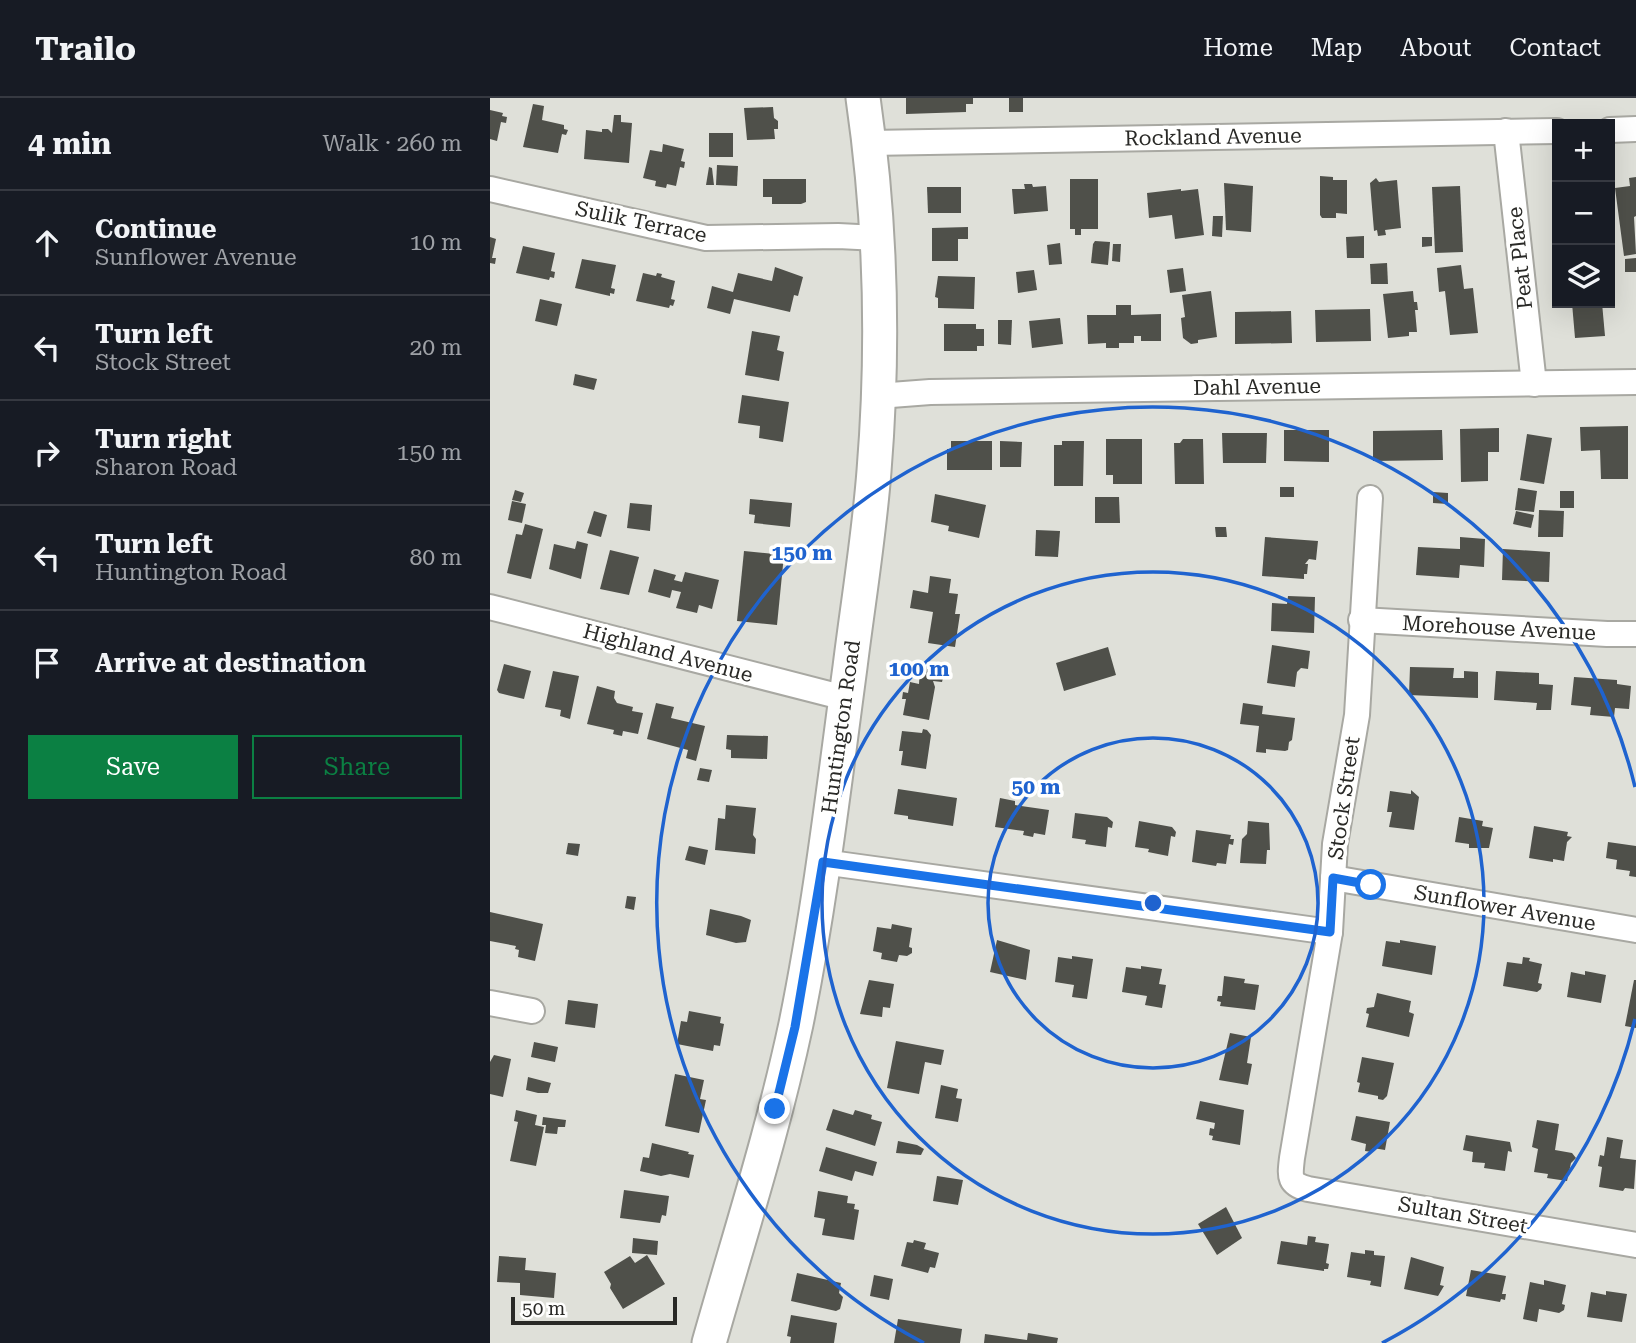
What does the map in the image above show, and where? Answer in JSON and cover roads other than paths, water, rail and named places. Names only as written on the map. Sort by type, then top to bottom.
[{"type":"main road","name":"Huntington Road","points":[[709,1343],[775,1109],[795,1027],[823,862],[874,472],[880,313],[878,238],[863,98]]},
{"type":"street","points":[[1615,130],[1636,129]]},
{"type":"street","name":"Peat Place","points":[[1506,131],[1534,384]]},
{"type":"street","name":"Rockland Avenue","points":[[869,143],[1552,131]]},
{"type":"street","name":"Sulik Terrace","points":[[490,189],[706,237],[878,238]]},
{"type":"street","name":"Dahl Avenue","points":[[878,396],[957,392],[1636,382]]},
{"type":"street","name":"Stock Street","points":[[1292,1180],[1292,1158],[1330,932],[1335,844],[1357,715],[1370,498]]},
{"type":"street","name":"Highland Avenue","points":[[490,607],[845,698]]},
{"type":"street","name":"Morehouse Avenue","points":[[1362,620],[1636,634]]},
{"type":"street","points":[[823,862],[1330,932]]},
{"type":"street","name":"Sunflower Avenue","points":[[1333,878],[1636,930]]},
{"type":"street","points":[[490,1003],[531,1011]]},
{"type":"street","name":"Sultan Street","points":[[1292,1180],[1297,1186],[1308,1189],[1636,1245]]}]
